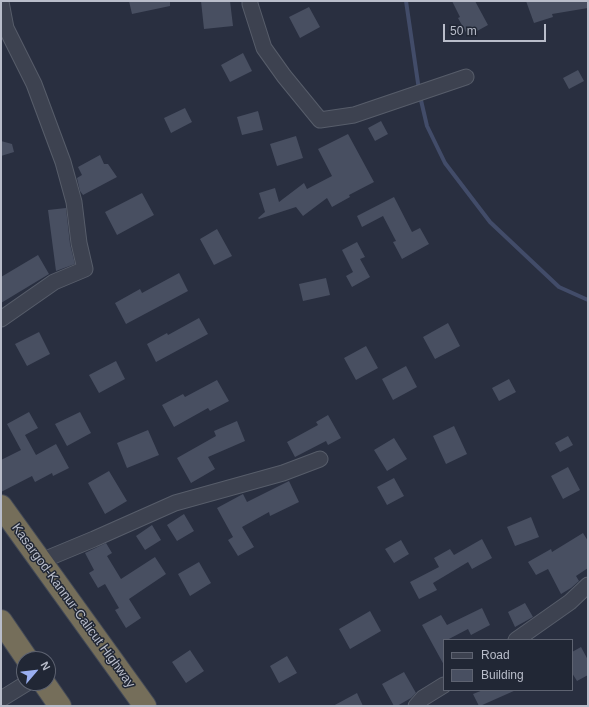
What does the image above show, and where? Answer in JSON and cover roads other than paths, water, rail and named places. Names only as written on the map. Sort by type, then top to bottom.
[{"type":"highway","name":"Kasargod-Kannur-Calicut Highway","points":[[1,506],[145,706]]},
{"type":"highway","points":[[1,620],[22,651]]},
{"type":"highway","points":[[50,691],[60,706]]},
{"type":"street","points":[[250,1],[264,48],[284,76],[320,120],[354,115],[466,77]]},
{"type":"street","points":[[1,2],[6,28],[34,84],[62,162],[74,202],[85,269],[54,282],[1,319]]},
{"type":"street","points":[[41,561],[175,503],[283,473],[320,458]]},
{"type":"street","points":[[517,639],[570,602],[588,585]]},
{"type":"street","points":[[416,706],[422,698],[443,686]]},
{"type":"street","points":[[1,700],[16,690]]},
{"type":"waterway","points":[[406,1],[419,90]]},
{"type":"waterway","points":[[420,96],[427,126],[445,163],[490,222],[559,287],[588,300]]}]
